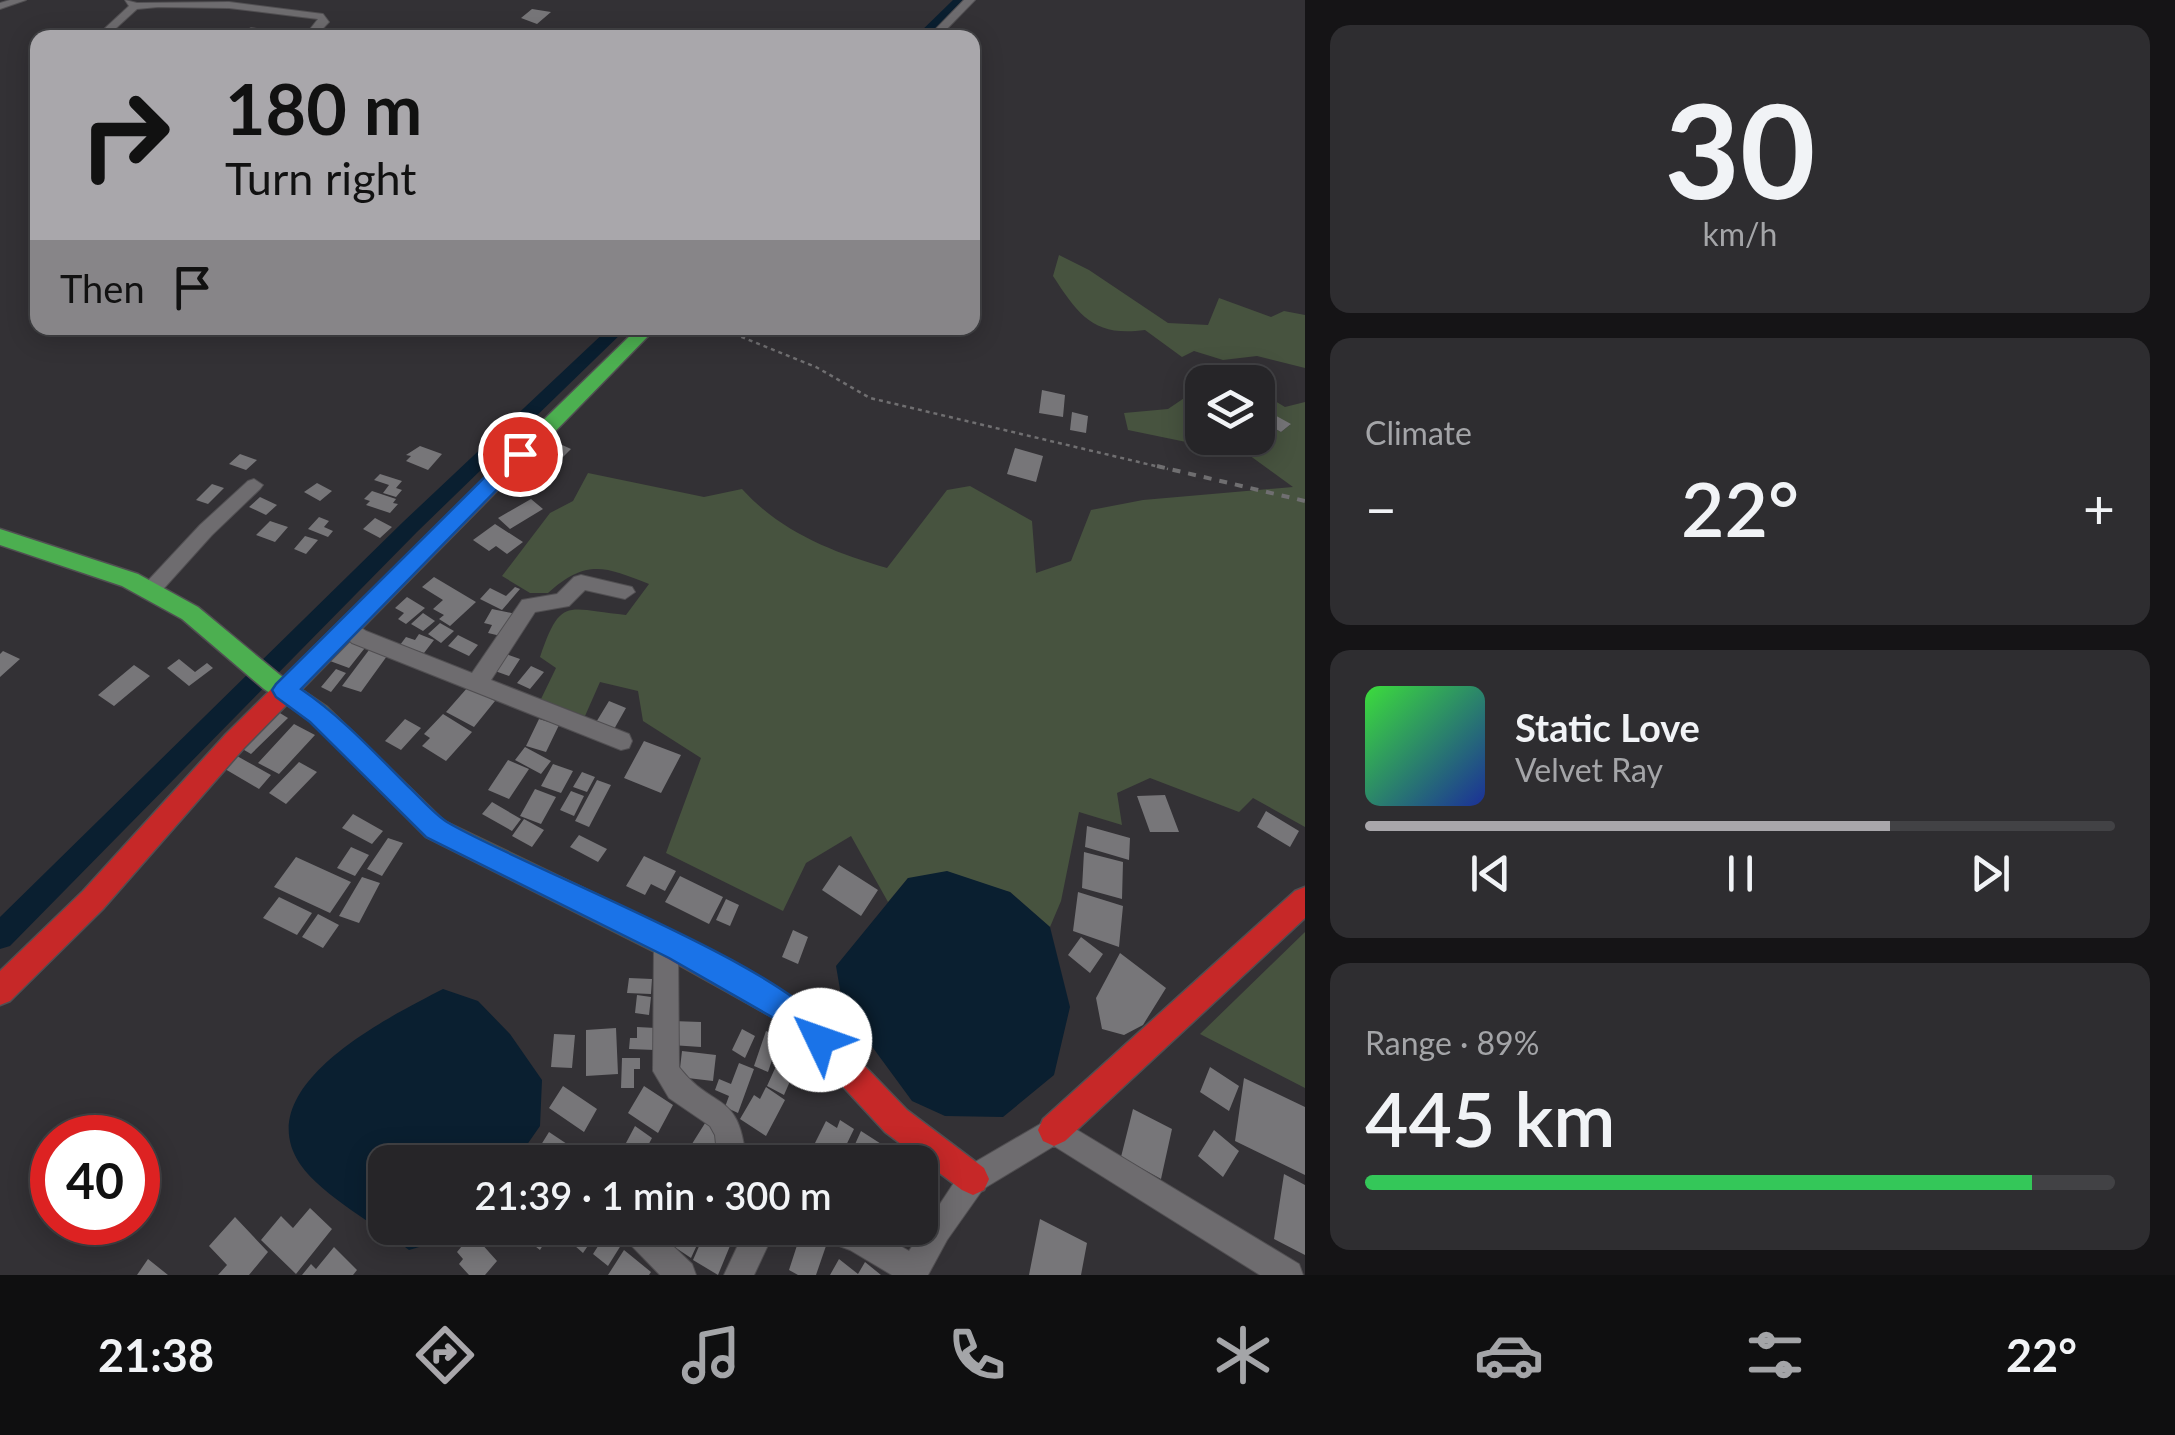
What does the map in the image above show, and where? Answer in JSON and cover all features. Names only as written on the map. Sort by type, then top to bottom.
[{"type":"street","points":[[0,6],[21,0]]},
{"type":"street","points":[[940,30],[970,0]]},
{"type":"street","points":[[108,30],[132,3],[170,1],[226,2],[323,16],[324,22],[316,30]]},
{"type":"street","points":[[0,991],[94,900],[278,686],[348,628],[640,335]]},
{"type":"street","points":[[150,591],[206,530],[254,486]]},
{"type":"street","points":[[0,537],[130,580],[190,613],[278,686],[319,714],[435,829],[666,942],[795,1014],[896,1122],[973,1178]]},
{"type":"street","points":[[475,682],[487,671],[529,606],[562,600],[581,582],[624,592]]},
{"type":"street","points":[[348,628],[359,637],[621,742]]},
{"type":"street","points":[[868,1245],[913,1273],[973,1178],[1054,1130],[1305,900]]},
{"type":"street","points":[[666,942],[666,1070],[679,1088],[720,1116],[729,1132],[730,1145]]},
{"type":"street","points":[[1054,1130],[1288,1275]]},
{"type":"street","points":[[651,1245],[680,1275]]},
{"type":"street","points":[[740,1275],[753,1245]]},
{"type":"path","points":[[733,335],[842,376],[870,398],[1305,502]]},
{"type":"green space","points":[[1059,255],[1089,270],[1168,323],[1208,325],[1219,298],[1271,317],[1284,311],[1305,315],[1305,368],[1257,356],[1223,360],[1194,351],[1182,357],[1145,330],[1100,327],[1080,313],[1053,276]]},
{"type":"green space","points":[[1185,398],[1185,442],[1128,430],[1124,413],[1168,409]]},
{"type":"green space","points":[[1275,401],[1285,407],[1305,402],[1305,827],[1253,798],[1239,812],[1150,778],[1117,793],[1122,825],[1079,812],[1061,901],[1050,927],[1010,892],[908,878],[888,902],[851,836],[806,863],[783,911],[666,853],[701,758],[643,721],[638,691],[600,682],[585,716],[541,699],[556,668],[540,657],[561,615],[578,610],[626,615],[649,584],[596,569],[573,575],[548,593],[530,593],[502,576],[550,513],[573,501],[588,473],[704,497],[742,489],[773,517],[809,539],[887,568],[947,490],[970,486],[1032,521],[1036,573],[1071,561],[1091,510],[1143,500],[1293,487],[1249,455],[1275,455],[1275,429],[1281,432],[1290,425],[1275,416]]},
{"type":"green space","points":[[1305,932],[1305,1088],[1200,1034]]},
{"type":"water","points":[[947,871],[1010,892],[1050,927],[1070,1007],[1054,1075],[1003,1117],[945,1116],[912,1101],[843,1007],[836,966],[908,878]]},
{"type":"water","points":[[443,989],[478,1001],[510,1034],[542,1080],[540,1126],[527,1145],[368,1145],[368,1221],[310,1176],[300,1164],[289,1135],[293,1108],[308,1082],[360,1036]]},
{"type":"building","points":[[532,9],[551,12],[537,24],[521,18]]},
{"type":"building","points":[[1042,390],[1065,395],[1063,417],[1039,413]]},
{"type":"building","points":[[1072,412],[1088,416],[1086,433],[1070,430]]},
{"type":"building","points":[[1275,415],[1291,424],[1281,432],[1275,429]]},
{"type":"building","points":[[549,439],[571,449],[563,457],[541,447]]},
{"type":"building","points":[[420,446],[442,454],[428,470],[406,461],[411,456],[406,455]]},
{"type":"building","points":[[1015,448],[1043,456],[1036,482],[1007,474]]},
{"type":"building","points":[[240,454],[257,460],[246,470],[229,464]]},
{"type":"building","points":[[380,474],[402,481],[396,488],[402,490],[396,497],[383,493],[389,485],[374,480]]},
{"type":"building","points":[[317,483],[332,491],[320,501],[304,492]]},
{"type":"building","points":[[212,484],[224,488],[208,504],[196,500]]},
{"type":"building","points":[[372,491],[396,499],[393,503],[398,504],[390,513],[366,505],[370,501],[364,499]]},
{"type":"building","points":[[260,497],[277,505],[266,515],[249,507]]},
{"type":"building","points":[[531,499],[543,509],[510,529],[498,518]]},
{"type":"building","points":[[319,517],[329,521],[324,527],[333,531],[328,537],[308,529]]},
{"type":"building","points":[[375,518],[392,527],[380,538],[363,529]]},
{"type":"building","points":[[270,521],[288,527],[275,542],[256,535]]},
{"type":"building","points":[[495,524],[523,542],[507,554],[496,546],[489,551],[473,540]]},
{"type":"building","points":[[305,536],[318,540],[306,554],[294,549]]},
{"type":"building","points":[[434,577],[476,602],[450,626],[439,619],[444,615],[433,609],[443,600],[422,587]]},
{"type":"building","points":[[515,587],[520,589],[502,610],[480,599],[490,588],[506,596]]},
{"type":"building","points":[[407,597],[425,608],[406,624],[398,619],[404,613],[395,608]]},
{"type":"building","points":[[492,609],[516,614],[505,637],[488,633],[492,625],[484,623]]},
{"type":"building","points":[[423,613],[435,621],[423,631],[411,624]]},
{"type":"building","points":[[440,623],[454,631],[441,643],[428,634]]},
{"type":"building","points":[[419,634],[434,640],[424,653],[400,645],[406,637],[415,640]]},
{"type":"building","points":[[458,635],[478,645],[469,656],[448,646]]},
{"type":"building","points":[[349,637],[368,644],[349,668],[330,661]]},
{"type":"building","points":[[369,650],[387,656],[361,692],[342,686]]},
{"type":"building","points":[[3,651],[20,659],[0,677],[0,654]]},
{"type":"building","points":[[506,654],[520,659],[509,676],[495,671]]},
{"type":"building","points":[[179,659],[195,672],[207,663],[213,668],[189,686],[167,668]]},
{"type":"building","points":[[134,665],[150,676],[114,706],[98,695]]},
{"type":"building","points":[[531,666],[544,672],[530,689],[517,683]]},
{"type":"building","points":[[336,669],[346,673],[331,692],[321,687]]},
{"type":"building","points":[[468,687],[495,701],[474,727],[446,712]]},
{"type":"building","points":[[609,701],[626,708],[613,731],[595,724]]},
{"type":"building","points":[[275,710],[288,718],[251,754],[239,747]]},
{"type":"building","points":[[443,714],[472,732],[446,761],[422,746],[430,738],[424,734]]},
{"type":"building","points":[[405,719],[421,728],[401,750],[385,741]]},
{"type":"building","points":[[539,719],[559,725],[546,752],[526,746]]},
{"type":"building","points":[[294,724],[315,735],[279,774],[258,763]]},
{"type":"building","points":[[644,741],[681,755],[661,793],[624,778]]},
{"type":"building","points":[[525,747],[551,761],[541,774],[515,760]]},
{"type":"building","points":[[237,756],[271,775],[259,789],[225,769]]},
{"type":"building","points":[[508,760],[529,769],[509,799],[488,790]]},
{"type":"building","points":[[299,762],[317,772],[286,804],[269,793]]},
{"type":"building","points":[[553,764],[573,771],[561,793],[541,786]]},
{"type":"building","points":[[582,772],[595,777],[587,792],[573,787]]},
{"type":"building","points":[[597,780],[611,785],[589,827],[575,821]]},
{"type":"building","points":[[535,789],[556,797],[541,824],[520,816]]},
{"type":"building","points":[[571,791],[584,796],[574,816],[560,810]]},
{"type":"building","points":[[1165,795],[1179,832],[1150,832],[1137,796]]},
{"type":"building","points":[[492,802],[521,819],[512,831],[482,814]]},
{"type":"building","points":[[1266,811],[1299,831],[1290,847],[1257,827]]},
{"type":"building","points":[[353,814],[383,831],[372,844],[342,828]]},
{"type":"building","points":[[524,819],[544,830],[532,847],[512,836]]},
{"type":"building","points":[[1087,826],[1130,838],[1129,860],[1085,847]]},
{"type":"building","points":[[579,835],[607,849],[598,862],[570,847]]},
{"type":"building","points":[[388,838],[403,843],[382,876],[367,869]]},
{"type":"building","points":[[351,847],[369,855],[355,876],[337,868]]},
{"type":"building","points":[[1084,852],[1123,862],[1122,899],[1082,888]]},
{"type":"building","points":[[644,856],[676,871],[665,891],[651,884],[645,895],[626,886]]},
{"type":"building","points":[[296,857],[351,882],[330,913],[274,887]]},
{"type":"building","points":[[839,865],[878,890],[861,916],[822,890]]},
{"type":"building","points":[[680,876],[723,897],[709,924],[665,902]]},
{"type":"building","points":[[362,877],[380,883],[359,923],[339,916]]},
{"type":"building","points":[[1078,892],[1123,906],[1119,947],[1073,931]]},
{"type":"building","points":[[279,897],[312,913],[297,935],[263,918]]},
{"type":"building","points":[[726,899],[739,905],[730,926],[716,920]]},
{"type":"building","points":[[318,914],[339,925],[323,948],[302,937]]},
{"type":"building","points":[[793,930],[808,937],[798,964],[782,957]]},
{"type":"building","points":[[1081,937],[1103,954],[1090,973],[1068,955]]},
{"type":"building","points":[[1120,953],[1166,988],[1143,1025],[1124,1035],[1102,1029],[1096,998]]},
{"type":"building","points":[[629,978],[652,979],[651,994],[627,993]]},
{"type":"building","points":[[637,995],[651,997],[649,1015],[635,1013]]},
{"type":"building","points":[[672,1021],[701,1022],[701,1047],[671,1045]]},
{"type":"building","points":[[637,1027],[656,1028],[655,1050],[629,1049],[630,1038],[637,1038]]},
{"type":"building","points":[[616,1028],[618,1074],[586,1076],[586,1030]]},
{"type":"building","points":[[742,1029],[755,1036],[745,1058],[732,1050]]},
{"type":"building","points":[[766,1031],[780,1036],[768,1072],[754,1066]]},
{"type":"building","points":[[554,1034],[575,1035],[572,1068],[551,1067]]},
{"type":"building","points":[[682,1051],[716,1055],[713,1081],[679,1077]]},
{"type":"building","points":[[782,1053],[798,1063],[784,1095],[767,1086]]},
{"type":"building","points":[[622,1058],[640,1058],[640,1069],[634,1069],[634,1088],[621,1088]]},
{"type":"building","points":[[739,1063],[754,1069],[738,1113],[725,1107],[729,1096],[715,1090],[719,1079],[731,1084]]},
{"type":"building","points":[[1210,1067],[1239,1086],[1229,1111],[1200,1092]]},
{"type":"building","points":[[1244,1078],[1305,1107],[1305,1175],[1235,1141]]},
{"type":"building","points":[[563,1086],[597,1109],[584,1132],[549,1108]]},
{"type":"building","points":[[644,1086],[673,1105],[658,1133],[628,1113]]},
{"type":"building","points":[[766,1087],[785,1100],[766,1136],[740,1119],[754,1095],[760,1099]]},
{"type":"building","points":[[1133,1109],[1172,1129],[1161,1179],[1121,1157]]},
{"type":"building","points":[[707,1120],[724,1133],[717,1145],[691,1145]]},
{"type":"building","points":[[840,1120],[854,1129],[846,1145],[814,1145],[826,1121],[837,1128]]},
{"type":"building","points":[[635,1126],[652,1138],[648,1145],[625,1145]]},
{"type":"building","points":[[1214,1130],[1239,1151],[1223,1177],[1198,1156]]},
{"type":"building","points":[[861,1131],[883,1145],[855,1145]]},
{"type":"building","points":[[549,1132],[568,1145],[541,1145]]},
{"type":"building","points":[[1284,1174],[1305,1185],[1305,1255],[1274,1239]]},
{"type":"building","points":[[310,1208],[332,1229],[296,1274],[261,1240],[281,1216],[293,1228]]},
{"type":"building","points":[[235,1217],[268,1252],[249,1275],[218,1275],[227,1265],[209,1246]]},
{"type":"building","points":[[1040,1219],[1087,1243],[1081,1275],[1029,1275]]},
{"type":"building","points":[[463,1245],[483,1245],[497,1261],[485,1275],[469,1275],[459,1264],[463,1259],[457,1252]]},
{"type":"building","points":[[599,1245],[621,1245],[608,1266],[593,1254]]},
{"type":"building","points":[[672,1245],[697,1245],[691,1258]]},
{"type":"building","points":[[700,1245],[730,1245],[718,1275],[693,1260]]},
{"type":"building","points":[[797,1245],[826,1245],[816,1275],[798,1275],[789,1270]]},
{"type":"building","points":[[334,1247],[357,1270],[353,1275],[302,1275],[311,1264],[316,1269]]},
{"type":"building","points":[[624,1250],[651,1272],[649,1275],[608,1275]]},
{"type":"building","points":[[148,1259],[168,1275],[137,1275]]},
{"type":"building","points":[[839,1259],[858,1274],[865,1262],[881,1275],[830,1275]]},
{"type":"waterway","points":[[928,30],[959,0]]},
{"type":"waterway","points":[[0,936],[410,527],[611,335]]},
{"type":"traffic: fast","points":[[528,447],[640,335]]},
{"type":"traffic: fast","points":[[0,537],[130,580],[190,613],[272,682],[319,714],[435,829],[673,946]]},
{"type":"traffic: jam","points":[[0,991],[93,900],[235,741],[528,447]]},
{"type":"traffic: jam","points":[[1054,1130],[1305,900]]},
{"type":"traffic: jam","points":[[673,946],[795,1014],[896,1121],[973,1179]]},
{"type":"route","points":[[520,454],[284,690],[319,714],[435,829],[678,948],[795,1014],[820,1040]]}]
